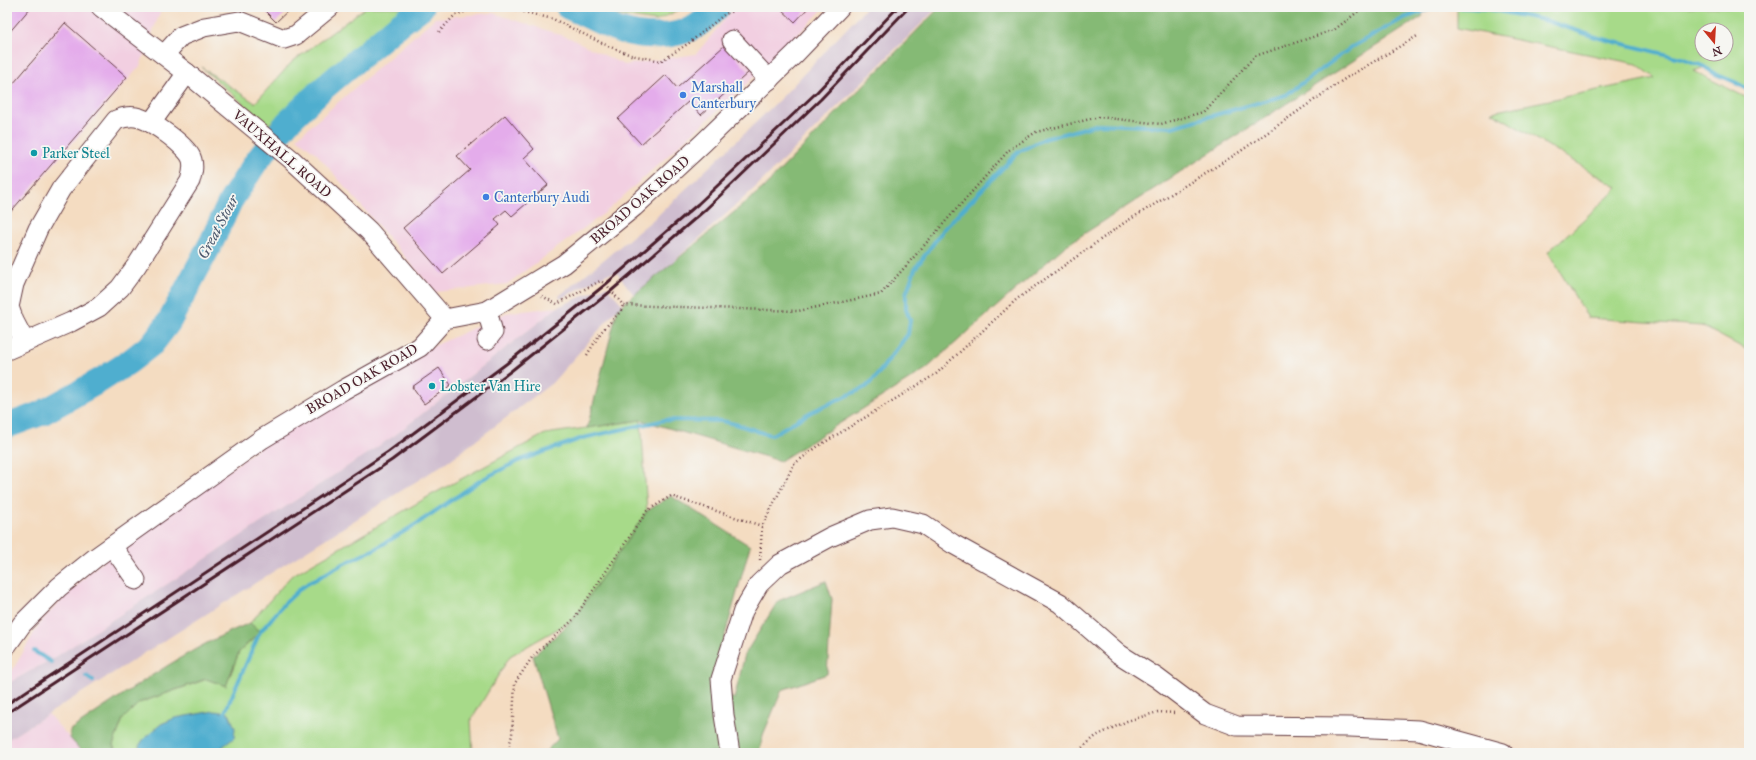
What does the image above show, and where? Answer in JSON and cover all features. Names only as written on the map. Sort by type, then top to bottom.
[{"type":"street","points":[[164,55],[181,36],[204,27],[239,22],[284,39],[296,35],[330,7]]},
{"type":"street","name":"BROAD OAK ROAD","points":[[7,645],[22,624],[59,587],[112,546],[262,439],[343,390],[420,347],[445,319],[487,311],[528,288],[564,264],[628,212],[703,143],[769,80],[840,7]]},
{"type":"street","name":"VAUXHALL ROAD","points":[[105,8],[187,73],[291,159],[369,230],[445,319]]},
{"type":"street","points":[[732,40],[769,80]]},
{"type":"street","points":[[151,123],[187,73]]},
{"type":"street","points":[[7,350],[71,322],[99,307],[120,288],[137,265],[190,181],[194,170],[192,159],[186,149],[151,123],[139,118],[128,116],[116,120],[61,189],[42,222],[14,284],[9,307],[14,321],[25,342]]},
{"type":"street","points":[[487,311],[493,332],[487,340]]},
{"type":"street","points":[[730,753],[724,715],[721,679],[742,611],[759,584],[780,564],[830,537],[870,520],[892,517],[923,524],[953,544],[1060,604],[1119,654],[1157,678],[1204,714],[1237,726],[1350,727],[1419,730],[1502,753]]},
{"type":"street","points":[[112,546],[136,580]]},
{"type":"path","points":[[438,32],[455,14],[479,7]]},
{"type":"path","points":[[504,7],[552,19],[631,56],[661,62],[725,14],[743,7]]},
{"type":"path","points":[[528,288],[557,304],[600,280],[606,284],[623,305],[798,311],[881,294],[1009,150],[1036,132],[1099,117],[1161,124],[1203,112],[1255,56],[1334,30],[1364,7]]},
{"type":"path","points":[[759,584],[762,526],[794,464],[818,447],[936,374],[1017,299],[1124,223],[1238,153],[1346,78],[1419,35]]},
{"type":"path","points":[[587,355],[601,332],[621,311],[623,305]]},
{"type":"path","points":[[507,753],[512,735],[515,683],[533,656],[573,620],[648,510],[671,496],[762,526]]},
{"type":"path","points":[[1076,753],[1096,736],[1127,721],[1158,712],[1204,714]]},
{"type":"shaded area","name":"Parker Steel","points":[[7,7],[162,7],[140,66],[7,218]]},
{"type":"shaded area","points":[[735,7],[825,7],[775,58],[606,212],[507,284],[435,292],[316,153],[297,138],[435,18],[493,13],[570,38],[624,65],[696,54]]},
{"type":"shaded area","points":[[867,7],[938,7],[757,186],[635,296],[617,273],[607,274],[560,299],[559,296],[655,218],[742,136],[782,97]]},
{"type":"shaded area","points":[[606,286],[622,304],[552,383],[450,460],[7,740],[7,684],[54,658],[394,436],[558,307]]},
{"type":"shaded area","points":[[558,307],[394,436],[54,658],[7,684],[7,680],[41,621],[94,568],[266,443],[421,352],[506,313]]},
{"type":"shaded area","points":[[48,714],[83,753],[10,753],[7,740]]},
{"type":"green space","points":[[366,7],[409,7],[268,125],[201,67],[255,103],[292,62]]},
{"type":"green space","points":[[598,7],[685,7],[656,21],[615,15]]},
{"type":"green space","points":[[940,7],[1418,7],[1423,16],[1065,246],[926,369],[780,461],[641,420],[587,428],[618,308],[762,189]]},
{"type":"green space","points":[[1457,7],[1749,7],[1749,90],[1705,67],[1694,71],[1749,99],[1749,351],[1702,326],[1588,318],[1548,252],[1618,188],[1492,112],[1655,78],[1637,64],[1457,28]]},
{"type":"green space","points":[[641,420],[647,511],[573,620],[510,656],[471,720],[473,753],[117,753],[113,745],[123,719],[139,703],[207,679],[226,686],[239,652],[260,633],[250,623],[291,576],[433,494],[545,434]]},
{"type":"green space","points":[[671,496],[750,546],[711,685],[734,699],[745,654],[778,601],[826,581],[832,599],[827,674],[782,690],[763,735],[759,753],[544,753],[558,739],[533,656],[573,620],[647,511]]},
{"type":"green space","points":[[250,623],[260,632],[239,652],[226,686],[206,679],[139,703],[123,719],[113,745],[117,753],[83,753],[70,738],[70,730],[157,672],[203,645]]},
{"type":"water","points":[[214,711],[229,713],[235,728],[234,738],[222,747],[220,753],[141,753],[139,746],[143,740],[161,724],[175,718]]},
{"type":"building","points":[[7,7],[31,7],[7,35]]},
{"type":"building","points":[[261,7],[292,7],[276,22]]},
{"type":"building","points":[[779,7],[809,7],[795,22]]},
{"type":"building","name":"Parker Steel","points":[[65,23],[127,77],[7,216],[7,91]]},
{"type":"building","points":[[725,45],[749,72],[701,115],[689,101],[641,144],[618,119],[666,75],[677,88]]},
{"type":"building","name":"Canterbury Audi","points":[[505,115],[534,149],[524,158],[548,185],[512,216],[506,210],[495,219],[500,225],[443,274],[403,228],[470,170],[457,156]]},
{"type":"building","name":"Lobster Van Hire","points":[[439,368],[451,385],[424,404],[412,387]]},
{"type":"waterway","name":"Great Stour","points":[[7,426],[42,413],[101,380],[129,362],[152,344],[169,322],[212,241],[230,202],[256,162],[287,123],[319,92],[422,7]]},
{"type":"waterway","name":"Great Stour","points":[[568,7],[608,26],[622,31],[649,36],[668,35],[687,31],[695,27],[718,7]]},
{"type":"waterway","points":[[225,712],[260,632],[285,603],[302,587],[341,565],[375,549],[415,525],[481,480],[518,461],[583,438],[665,420],[722,421],[772,435],[811,412],[866,387],[875,378],[908,334],[910,320],[906,309],[906,294],[915,269],[943,230],[1018,152],[1044,139],[1099,124],[1172,127],[1286,95],[1352,47],[1404,18],[1433,8],[1443,7]]},
{"type":"waterway","points":[[1453,7],[1488,9],[1544,20],[1599,38],[1685,59],[1705,67],[1715,74],[1735,82],[1749,90]]},
{"type":"waterway","points":[[34,651],[51,662]]},
{"type":"waterway","points":[[86,676],[93,681]]},
{"type":"railway","points":[[7,704],[388,452],[506,364],[606,284],[698,204],[816,93],[898,7]]},
{"type":"railway","points":[[7,713],[392,460],[511,371],[611,291],[705,210],[821,99],[909,7]]},
{"type":"place","name":"Marshall Canterbury","points":[[683,95]]},
{"type":"place","name":"Parker Steel","points":[[34,153]]},
{"type":"place","name":"Canterbury Audi","points":[[486,197]]},
{"type":"place","name":"Lobster Van Hire","points":[[432,386]]}]
